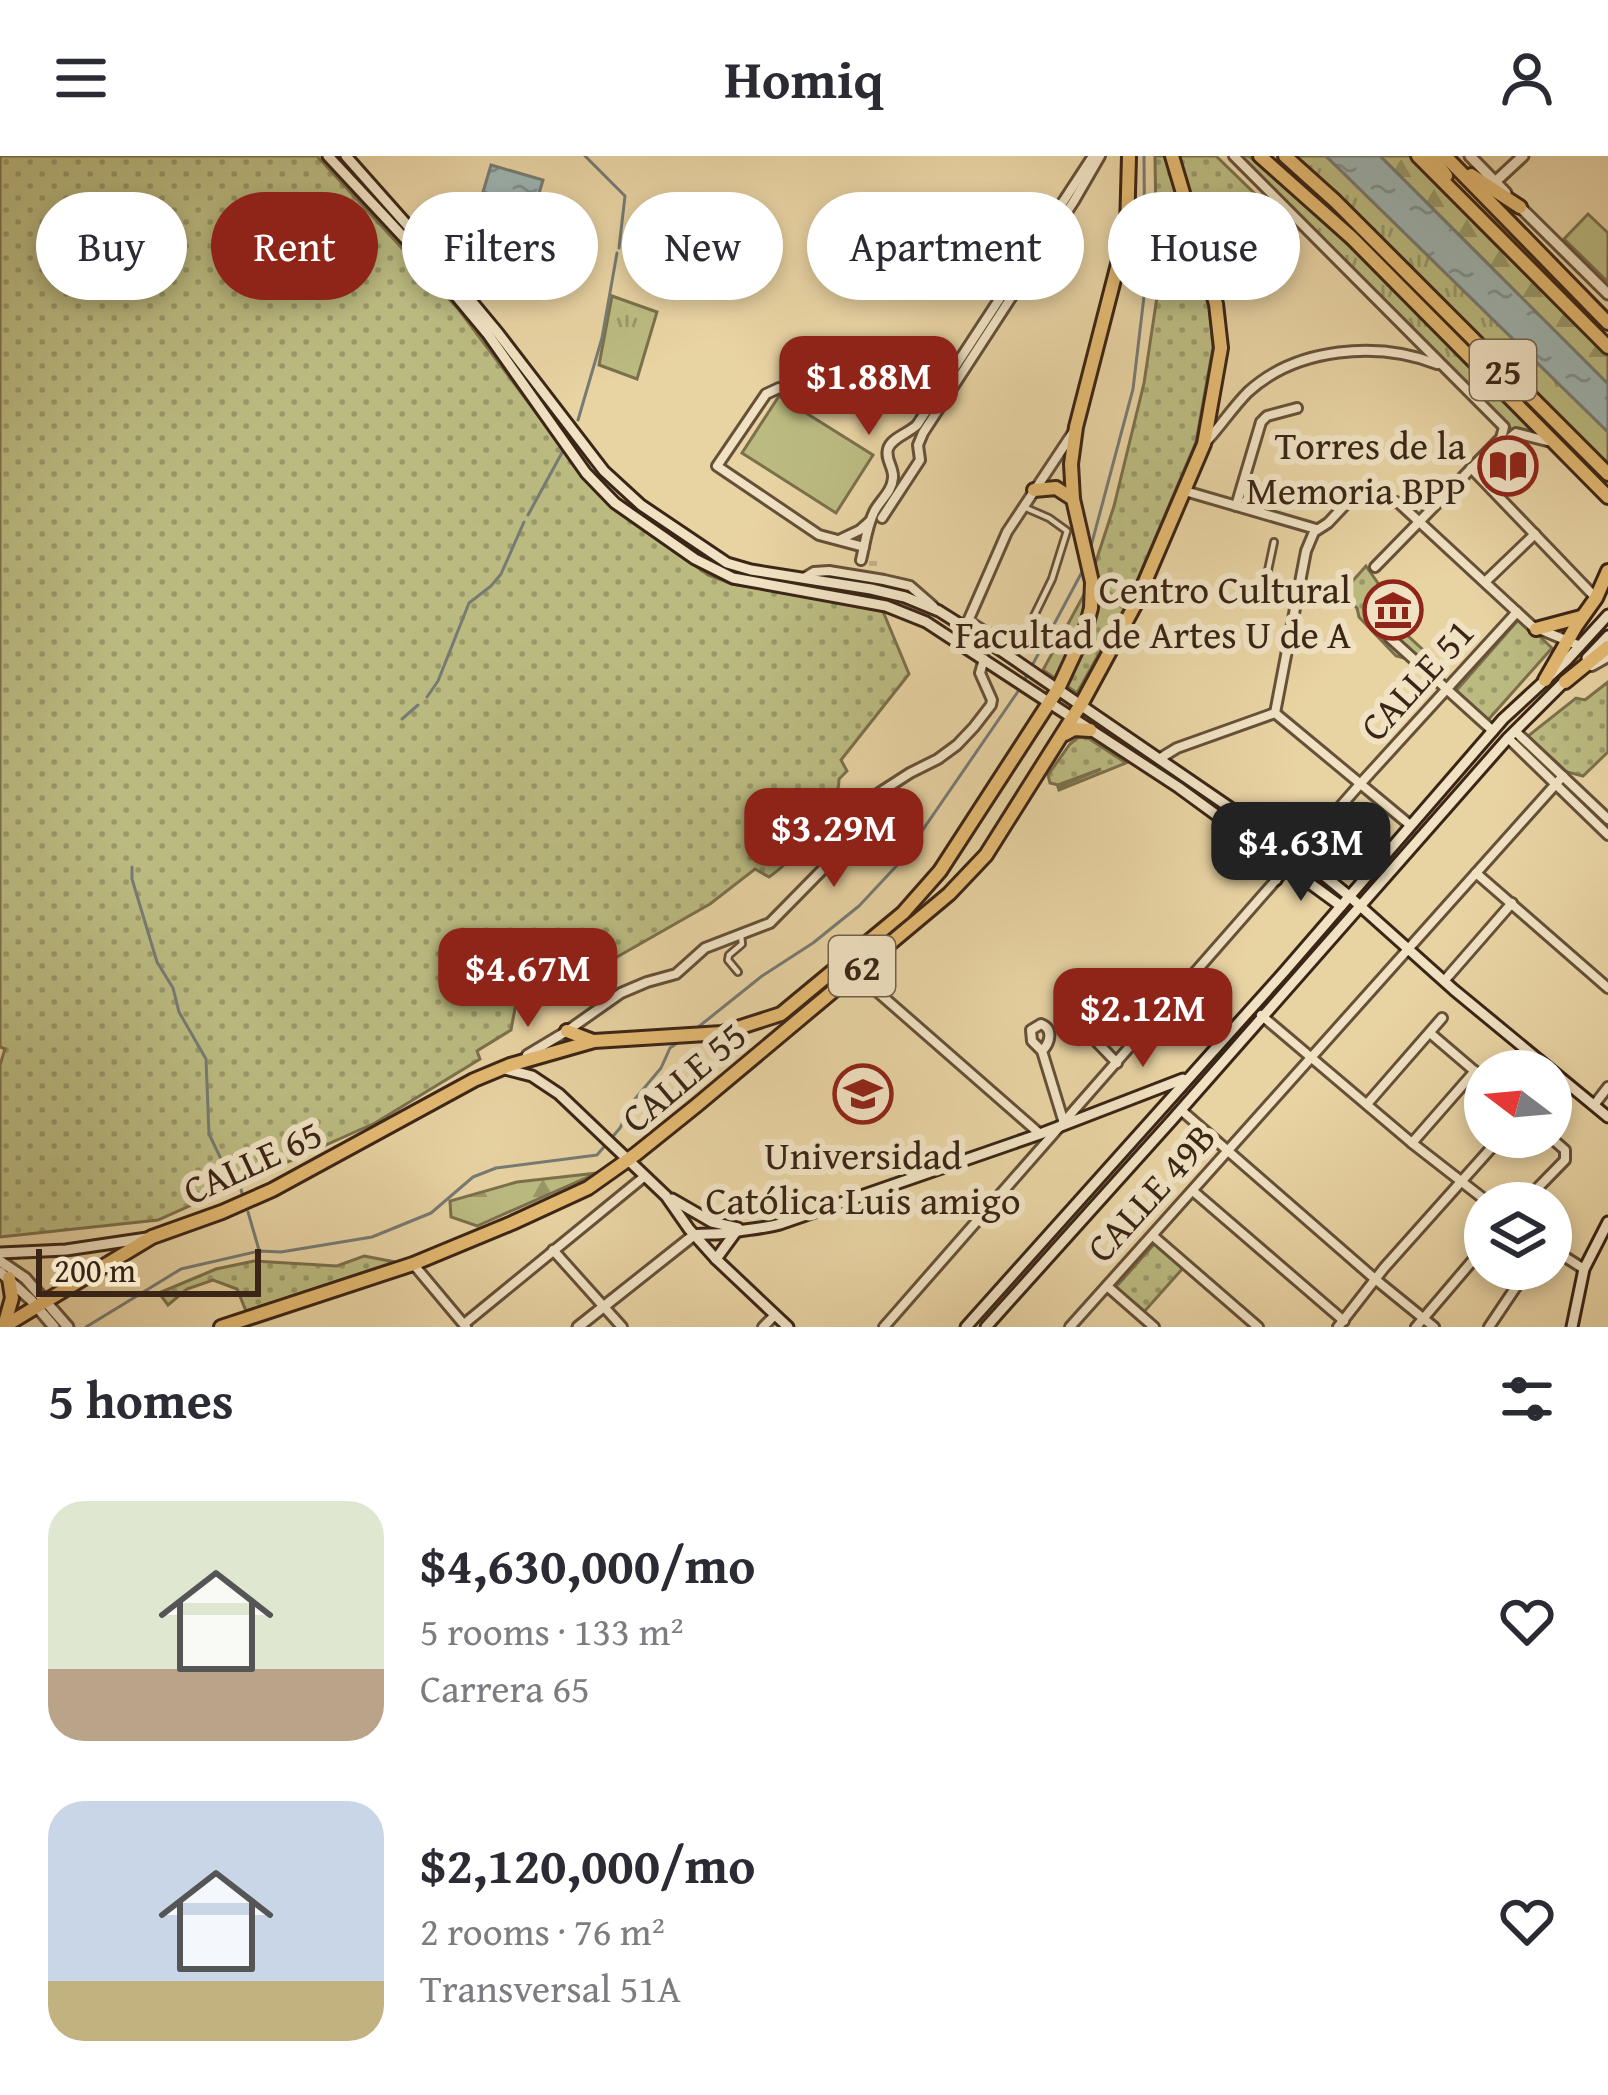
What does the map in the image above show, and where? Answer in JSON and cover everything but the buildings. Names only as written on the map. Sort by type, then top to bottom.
[{"type":"highway","name":"62","points":[[506,1067],[594,1041],[722,1033],[786,1020],[921,895],[940,871],[1084,631],[1091,608],[1093,582],[1073,499],[1071,464],[1076,427],[1127,229],[1129,156]]},
{"type":"highway","name":"62","points":[[1073,718],[1135,605],[1204,444],[1221,348],[1216,304],[1172,156]]},
{"type":"highway","name":"25","points":[[1260,156],[1352,238],[1608,497]]},
{"type":"highway","name":"25","points":[[1285,156],[1608,474]]},
{"type":"highway","name":"25","points":[[1418,156],[1608,347]]},
{"type":"highway","points":[[1442,157],[1464,202]]},
{"type":"highway","points":[[1442,157],[1520,207]]},
{"type":"highway","points":[[1442,157],[1608,323]]},
{"type":"highway","points":[[1352,238],[1398,266]]},
{"type":"highway","points":[[1592,480],[1608,511]]},
{"type":"highway","points":[[1034,490],[1056,488],[1073,499]]},
{"type":"highway","points":[[1545,680],[1574,644],[1582,617],[1608,571]]},
{"type":"highway","points":[[1536,629],[1582,617]]},
{"type":"highway","points":[[1564,682],[1608,646]]},
{"type":"highway","name":"CALLE 55","points":[[221,1327],[267,1317],[413,1264],[576,1194],[969,875],[1073,718]]},
{"type":"highway","points":[[1060,740],[1074,729],[1090,730]]},
{"type":"highway","points":[[567,1031],[594,1041]]},
{"type":"highway","name":"CALLE 65","points":[[152,1237],[272,1190],[506,1067]]},
{"type":"highway","name":"62","points":[[4,1327],[48,1313],[152,1237]]},
{"type":"highway","points":[[4,1275],[12,1298],[4,1327]]},
{"type":"main road","points":[[328,156],[487,333],[586,473],[615,503],[684,552],[733,578],[886,606],[926,622],[1190,796],[1341,906]]},
{"type":"main road","points":[[346,156],[498,333],[570,429],[641,505],[719,559],[751,570],[889,592],[968,624],[990,644]]},
{"type":"main road","points":[[1470,156],[1608,294]]},
{"type":"main road","points":[[1495,182],[1523,156]]},
{"type":"main road","points":[[1574,644],[1608,615]]},
{"type":"main road","points":[[956,640],[963,631],[990,644],[1299,855],[1608,1117]]},
{"type":"main road","points":[[986,1327],[1511,735],[1608,635]]},
{"type":"main road","points":[[966,1327],[1493,731],[1545,680]]},
{"type":"main road","points":[[1273,856],[1279,872],[1276,880]]},
{"type":"main road","points":[[506,1067],[547,1084],[666,1196],[694,1235],[788,1327]]},
{"type":"main road","points":[[666,1196],[712,1222],[760,1229],[1040,1134],[1189,1076]]},
{"type":"main road","points":[[1179,1088],[1181,1109]]},
{"type":"main road","points":[[1572,1327],[1584,1269],[1608,1222]]},
{"type":"main road","points":[[578,1327],[694,1235],[738,1228]]},
{"type":"main road","points":[[716,1258],[738,1228]]},
{"type":"main road","name":"CALLE 65","points":[[0,1257],[152,1237]]},
{"type":"main road","points":[[0,1257],[26,1278],[48,1313]]},
{"type":"main road","points":[[4,1275],[68,1327]]},
{"type":"street","points":[[840,540],[871,520],[891,487],[890,445],[905,437],[932,403],[1096,156]]},
{"type":"street","points":[[882,518],[920,456],[923,433],[1062,219],[1096,156]]},
{"type":"street","points":[[1234,156],[1502,424],[1504,434],[1473,470]]},
{"type":"street","points":[[1204,444],[1249,392],[1310,359],[1379,350],[1446,368]]},
{"type":"street","points":[[796,394],[778,388],[766,394],[717,466],[819,535],[864,547]]},
{"type":"street","points":[[1236,506],[1261,422],[1297,408]]},
{"type":"street","points":[[1016,644],[968,624],[1003,538],[1076,427]]},
{"type":"street","points":[[1375,567],[1513,434],[1555,443]]},
{"type":"street","points":[[905,437],[918,445]]},
{"type":"street","points":[[892,466],[914,468]]},
{"type":"street","points":[[1473,470],[1596,598]]},
{"type":"street","points":[[1185,491],[1277,522],[1318,530]]},
{"type":"street","points":[[1275,713],[1306,551],[1314,532],[1358,491],[1399,503],[1536,629],[1574,644]]},
{"type":"street","points":[[1026,508],[1067,531],[1034,616]]},
{"type":"street","points":[[846,573],[860,562],[871,520]]},
{"type":"street","points":[[1485,582],[1535,534]]},
{"type":"street","points":[[1267,575],[1274,542]]},
{"type":"street","points":[[873,566],[884,580]]},
{"type":"street","points":[[804,578],[819,571],[846,573],[910,586],[939,611]]},
{"type":"street","name":"CALLE 51","points":[[884,1327],[1517,612]]},
{"type":"street","points":[[1389,637],[1493,731]]},
{"type":"street","points":[[1564,682],[1608,657]]},
{"type":"street","points":[[506,1067],[621,992],[676,974],[706,948],[770,923],[828,864],[879,793],[938,759],[965,737],[991,705],[980,673],[986,660]]},
{"type":"street","points":[[1159,759],[1275,713]]},
{"type":"street","points":[[1275,713],[1410,825]]},
{"type":"street","points":[[1511,735],[1608,819]]},
{"type":"street","points":[[1559,780],[1608,836]]},
{"type":"street","name":"CALLE 49B","points":[[1070,1327],[1559,780]]},
{"type":"street","points":[[1476,873],[1608,988]]},
{"type":"street","points":[[1444,981],[1512,903]]},
{"type":"street","points":[[738,972],[728,960],[742,944],[741,936]]},
{"type":"street","points":[[855,972],[1040,1134]]},
{"type":"street","points":[[1251,1006],[1464,1183]]},
{"type":"street","points":[[1105,1015],[1091,1036],[1117,1063]]},
{"type":"street","points":[[1366,1104],[1442,1018]]},
{"type":"street","points":[[1430,1033],[1464,1062]]},
{"type":"street","points":[[1042,1051],[1064,1123]]},
{"type":"street","points":[[1412,1143],[1464,1084]]},
{"type":"street","points":[[1594,1106],[1608,1087]]},
{"type":"street","points":[[1181,1109],[1420,1323],[1434,1327]]},
{"type":"street","points":[[1193,1191],[1341,1324],[1482,1158]]},
{"type":"street","points":[[1542,1182],[1563,1158]]},
{"type":"street","points":[[413,1264],[465,1325],[645,1176]]},
{"type":"street","points":[[1153,1236],[1258,1327]]},
{"type":"street","points":[[553,1250],[622,1327]]},
{"type":"street","points":[[1572,1261],[1584,1269]]},
{"type":"street","points":[[1420,1323],[1464,1271]]},
{"type":"street","points":[[1107,1286],[1154,1327]]},
{"type":"street","points":[[1489,1327],[1514,1290]]},
{"type":"street","points":[[763,1327],[776,1315]]},
{"type":"green space","points":[[0,156],[317,156],[350,192],[211,192],[211,300],[378,300],[378,222],[402,248],[402,300],[450,300],[568,455],[623,514],[708,575],[732,584],[882,609],[909,674],[841,760],[847,771],[839,779],[824,819],[802,847],[769,877],[755,869],[710,904],[617,957],[517,998],[511,1030],[477,1051],[480,1059],[375,1123],[158,1220],[0,1237],[0,1065],[5,1049],[0,1047]]},
{"type":"green space","points":[[1155,156],[1216,156],[1253,192],[1156,192]]},
{"type":"green space","points":[[1237,156],[1249,156],[1292,192],[1273,192]]},
{"type":"green space","points":[[1291,156],[1326,156],[1608,432],[1608,469]]},
{"type":"green space","points":[[1380,156],[1410,156],[1608,355],[1608,384]]},
{"type":"green space","points":[[1300,198],[1534,433],[1510,429],[1300,219]]},
{"type":"green space","points":[[1588,214],[1608,233],[1608,282],[1564,239]]},
{"type":"green space","points":[[612,296],[657,312],[637,379],[599,365]]},
{"type":"green space","points":[[1157,300],[1208,300],[1213,347],[1196,442],[1128,602],[1077,693],[1043,670],[1087,589],[1114,506],[1144,383]]},
{"type":"green space","points":[[779,396],[873,455],[836,513],[742,453]]},
{"type":"green space","points":[[1366,566],[1382,589],[1371,602],[1443,668],[1396,656],[1341,594]]},
{"type":"green space","points":[[1520,618],[1552,648],[1487,721],[1455,692]]},
{"type":"green space","points":[[1608,682],[1608,752],[1583,776],[1567,772],[1528,736],[1576,698],[1585,700]]},
{"type":"green space","points":[[1079,737],[1126,763],[1059,790],[1101,769],[1058,785],[1050,783],[1048,775]]},
{"type":"green space","points":[[597,1173],[477,1226],[451,1217],[450,1201],[517,1182]]},
{"type":"green space","points":[[1156,1242],[1184,1267],[1143,1313],[1115,1288]]},
{"type":"green space","points":[[364,1256],[395,1262],[246,1311],[237,1289],[213,1280],[187,1289],[168,1305],[159,1293],[216,1269],[254,1261],[337,1266]]},
{"type":"water","points":[[1326,156],[1380,156],[1608,384],[1608,432]]},
{"type":"water","points":[[491,165],[543,180],[539,192],[483,192]]},
{"type":"waterway","points":[[585,156],[625,196],[619,248]]},
{"type":"waterway","points":[[1090,550],[1133,389],[1145,288],[1144,156]]},
{"type":"waterway","points":[[578,420],[602,338],[617,253]]},
{"type":"waterway","points":[[528,515],[564,449]]},
{"type":"waterway","points":[[427,697],[469,603],[501,574],[524,522]]},
{"type":"waterway","points":[[697,1028],[859,906],[902,860],[1019,690],[1083,570]]},
{"type":"waterway","points":[[402,719],[418,705]]},
{"type":"waterway","points":[[132,867],[157,962],[206,1059],[209,1134],[222,1161],[236,1172],[242,1193]]},
{"type":"waterway","points":[[86,1327],[181,1269],[259,1251],[281,1252],[372,1237],[431,1213],[473,1177],[496,1168],[597,1155],[661,1068],[670,1048],[680,1041]]},
{"type":"waterway","points":[[248,1212],[259,1250]]},
{"type":"tunnel","points":[[873,561],[873,566]]},
{"type":"place","name":"Torres de la Memoria BPP","points":[[1508,466]]},
{"type":"place","name":"Centro Cultural Facultad de Artes U de A","points":[[1393,610]]},
{"type":"place","name":"Universidad Católica Luis amigo","points":[[863,1094]]}]
